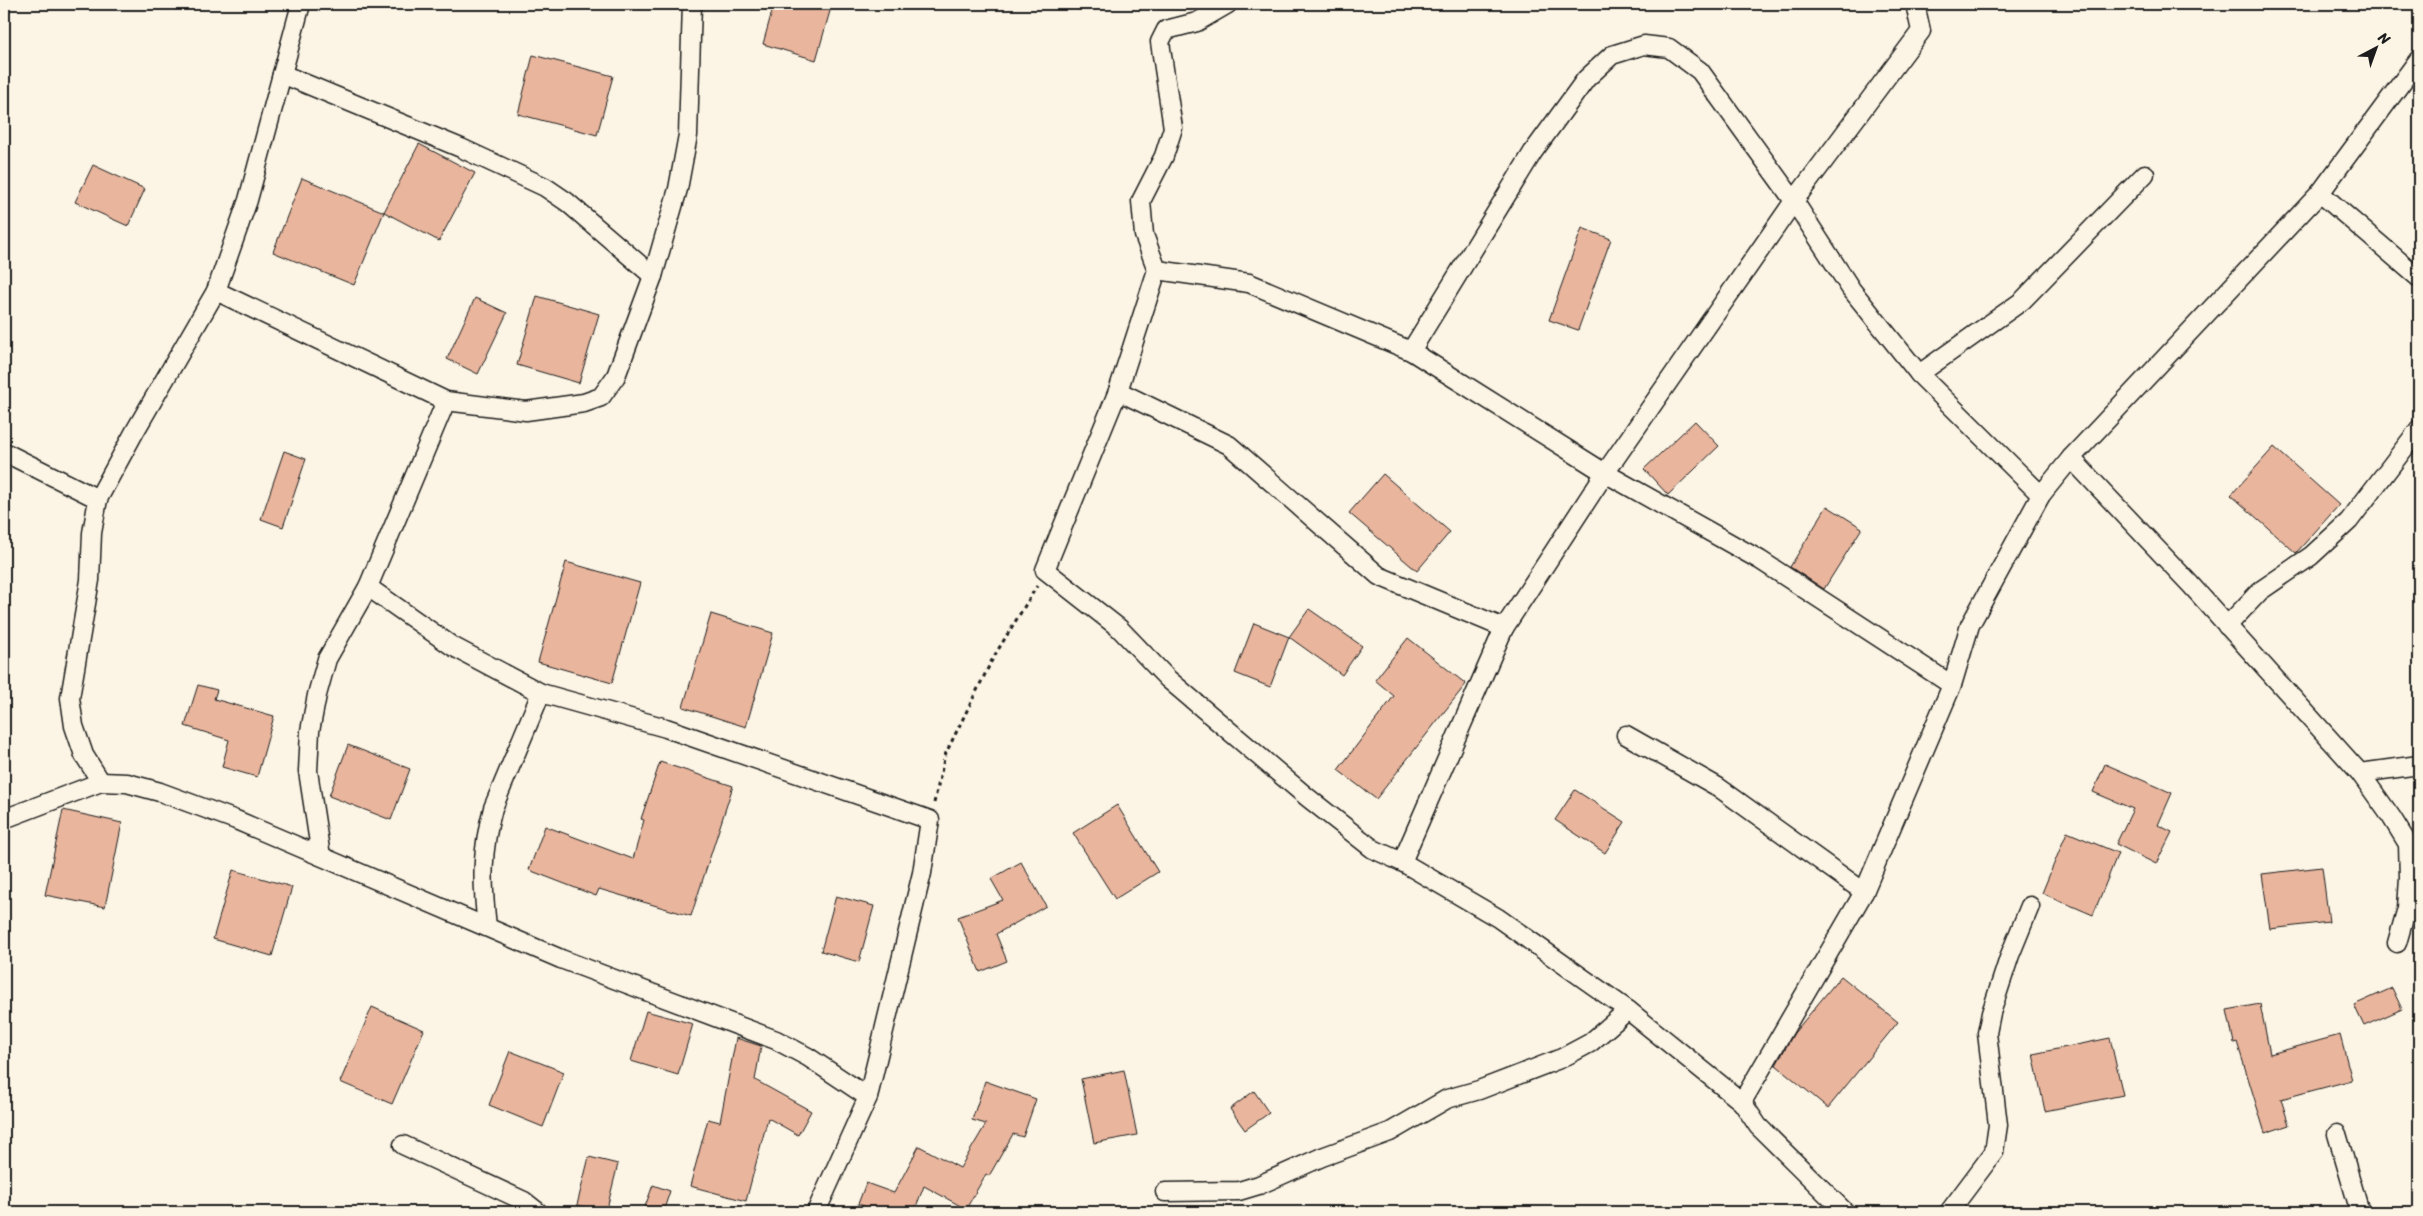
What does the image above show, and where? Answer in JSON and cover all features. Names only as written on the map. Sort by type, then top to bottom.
[{"type":"street","points":[[101,782],[84,755],[74,726],[70,698],[90,580],[92,533],[98,499],[216,291],[248,200],[301,4]]},
{"type":"street","points":[[216,291],[446,401],[526,411],[584,404],[601,396],[616,376],[653,276],[678,189],[688,135],[692,4]]},
{"type":"street","points":[[1228,4],[1197,22],[1166,30],[1160,42],[1173,128],[1164,156],[1141,201],[1144,235],[1157,270],[1118,391],[1046,570],[1119,628],[1168,679],[1307,797],[1373,849],[1402,862],[1498,918],[1628,1010],[1742,1102],[1758,1126],[1845,1212]]},
{"type":"street","points":[[1402,862],[1504,628],[1606,473],[1794,201],[1921,31],[1915,4]]},
{"type":"street","points":[[1411,351],[1533,152],[1586,79],[1612,55],[1644,44],[1669,48],[1700,71],[1794,201],[1851,289],[1918,374],[2041,494]]},
{"type":"street","points":[[1742,1102],[1864,892],[1952,685],[1970,625],[2041,494],[2071,458],[2320,193],[2419,59]]},
{"type":"street","points":[[282,74],[470,152],[545,187],[567,202],[653,276]]},
{"type":"street","points":[[1918,374],[2022,302],[2146,174]]},
{"type":"street","points":[[2320,193],[2419,278]]},
{"type":"street","points":[[1157,270],[1249,283],[1411,351],[1606,473],[1760,560],[1952,685]]},
{"type":"street","points":[[1118,391],[1229,445],[1379,576],[1504,628]]},
{"type":"street","points":[[321,856],[308,771],[310,731],[327,659],[368,587],[446,401]]},
{"type":"street","points":[[2227,626],[2260,591],[2311,556],[2349,520],[2419,429]]},
{"type":"street","points":[[4,452],[98,499]]},
{"type":"street","points":[[2071,458],[2360,773],[2408,844],[2409,878],[2407,908],[2397,943]]},
{"type":"street","points":[[368,587],[452,646],[541,693],[666,728],[930,820],[922,873],[868,1097],[816,1212]]},
{"type":"street","points":[[487,927],[482,878],[489,824],[541,693]]},
{"type":"street","points":[[1626,735],[1718,787],[1864,892]]},
{"type":"street","points":[[2360,773],[2419,766]]},
{"type":"street","points":[[4,819],[101,782],[127,784],[160,792],[236,820],[561,959],[776,1040],[808,1057],[868,1097]]},
{"type":"street","points":[[1949,1212],[1994,1152],[1998,1139],[1987,1033],[1991,1013],[2010,955],[2030,906]]},
{"type":"street","points":[[1165,1192],[1239,1191],[1259,1185],[1322,1157],[1390,1132],[1447,1099],[1479,1090],[1562,1058],[1590,1043],[1628,1010]]},
{"type":"street","points":[[2337,1134],[2360,1212]]},
{"type":"street","points":[[404,1145],[524,1201],[538,1212]]},
{"type":"path","points":[[930,820],[945,755],[993,658],[1016,623],[1046,570]]},
{"type":"building","points":[[774,4],[832,4],[816,60],[763,44]]},
{"type":"building","points":[[533,55],[613,76],[597,135],[518,114]]},
{"type":"building","points":[[419,144],[475,173],[439,241],[384,212]]},
{"type":"building","points":[[93,165],[145,189],[128,226],[75,202]]},
{"type":"building","points":[[302,178],[384,212],[354,285],[273,252]]},
{"type":"building","points":[[1582,228],[1611,239],[1578,330],[1549,320]]},
{"type":"building","points":[[537,296],[599,314],[579,383],[517,365]]},
{"type":"building","points":[[475,298],[507,313],[478,374],[447,359]]},
{"type":"building","points":[[1695,421],[1719,446],[1668,495],[1644,469]]},
{"type":"building","points":[[2274,447],[2339,505],[2296,553],[2231,495]]},
{"type":"building","points":[[284,451],[306,459],[283,527],[261,519]]},
{"type":"building","points":[[1383,474],[1450,532],[1417,571],[1349,513]]},
{"type":"building","points":[[1827,506],[1862,528],[1824,589],[1790,567]]},
{"type":"building","points":[[566,562],[640,583],[612,683],[538,662]]},
{"type":"building","points":[[1309,609],[1362,646],[1342,675],[1289,637]]},
{"type":"building","points":[[711,614],[773,633],[746,727],[683,707]]},
{"type":"building","points":[[1254,623],[1289,637],[1270,687],[1235,673]]},
{"type":"building","points":[[1408,638],[1466,684],[1376,799],[1338,770],[1394,696],[1375,680]]},
{"type":"building","points":[[198,685],[217,690],[214,699],[274,716],[257,777],[222,767],[229,740],[185,726]]},
{"type":"building","points":[[348,745],[410,769],[391,820],[329,796]]},
{"type":"building","points":[[660,762],[733,786],[691,916],[599,889],[596,896],[529,870],[545,826],[633,859],[644,820],[641,819]]},
{"type":"building","points":[[2105,764],[2172,793],[2158,825],[2172,832],[2156,864],[2116,844],[2133,809],[2093,792]]},
{"type":"building","points":[[1575,790],[1625,822],[1605,853],[1555,820]]},
{"type":"building","points":[[1117,805],[1158,872],[1115,899],[1073,833]]},
{"type":"building","points":[[63,810],[122,823],[105,907],[45,895]]},
{"type":"building","points":[[2067,832],[2118,853],[2093,915],[2042,893]]},
{"type":"building","points":[[1021,862],[1046,906],[996,934],[1007,961],[980,972],[958,917],[1003,900],[991,879]]},
{"type":"building","points":[[2322,867],[2329,922],[2270,929],[2262,874]]},
{"type":"building","points":[[233,870],[292,887],[272,956],[213,939]]},
{"type":"building","points":[[836,896],[874,906],[859,962],[821,951]]},
{"type":"building","points":[[1841,976],[1898,1022],[1828,1108],[1776,1065],[1794,1033]]},
{"type":"building","points":[[2392,988],[2402,1009],[2364,1026],[2354,1005]]},
{"type":"building","points":[[2260,1004],[2270,1054],[2340,1035],[2352,1080],[2281,1099],[2289,1125],[2265,1133],[2237,1042],[2234,1043],[2227,1010]]},
{"type":"building","points":[[372,1007],[424,1030],[392,1104],[340,1082]]},
{"type":"building","points":[[646,1011],[693,1024],[678,1075],[631,1061]]},
{"type":"building","points":[[736,1038],[761,1046],[755,1080],[811,1111],[798,1135],[768,1118],[746,1201],[690,1186],[708,1119],[720,1122]]},
{"type":"building","points":[[2110,1038],[2123,1095],[2045,1111],[2033,1054]]},
{"type":"building","points":[[510,1051],[564,1072],[543,1127],[489,1105]]},
{"type":"building","points":[[1124,1070],[1137,1135],[1094,1143],[1081,1079]]},
{"type":"building","points":[[985,1081],[1036,1099],[1023,1137],[1013,1134],[989,1176],[986,1174],[966,1209],[924,1186],[914,1212],[881,1212],[858,1204],[866,1183],[894,1193],[919,1146],[960,1168],[986,1124],[972,1120]]},
{"type":"building","points":[[1254,1091],[1269,1113],[1245,1130],[1230,1109]]},
{"type":"building","points":[[589,1157],[618,1164],[606,1212],[577,1205]]},
{"type":"building","points":[[653,1185],[670,1191],[663,1212],[643,1212]]}]
